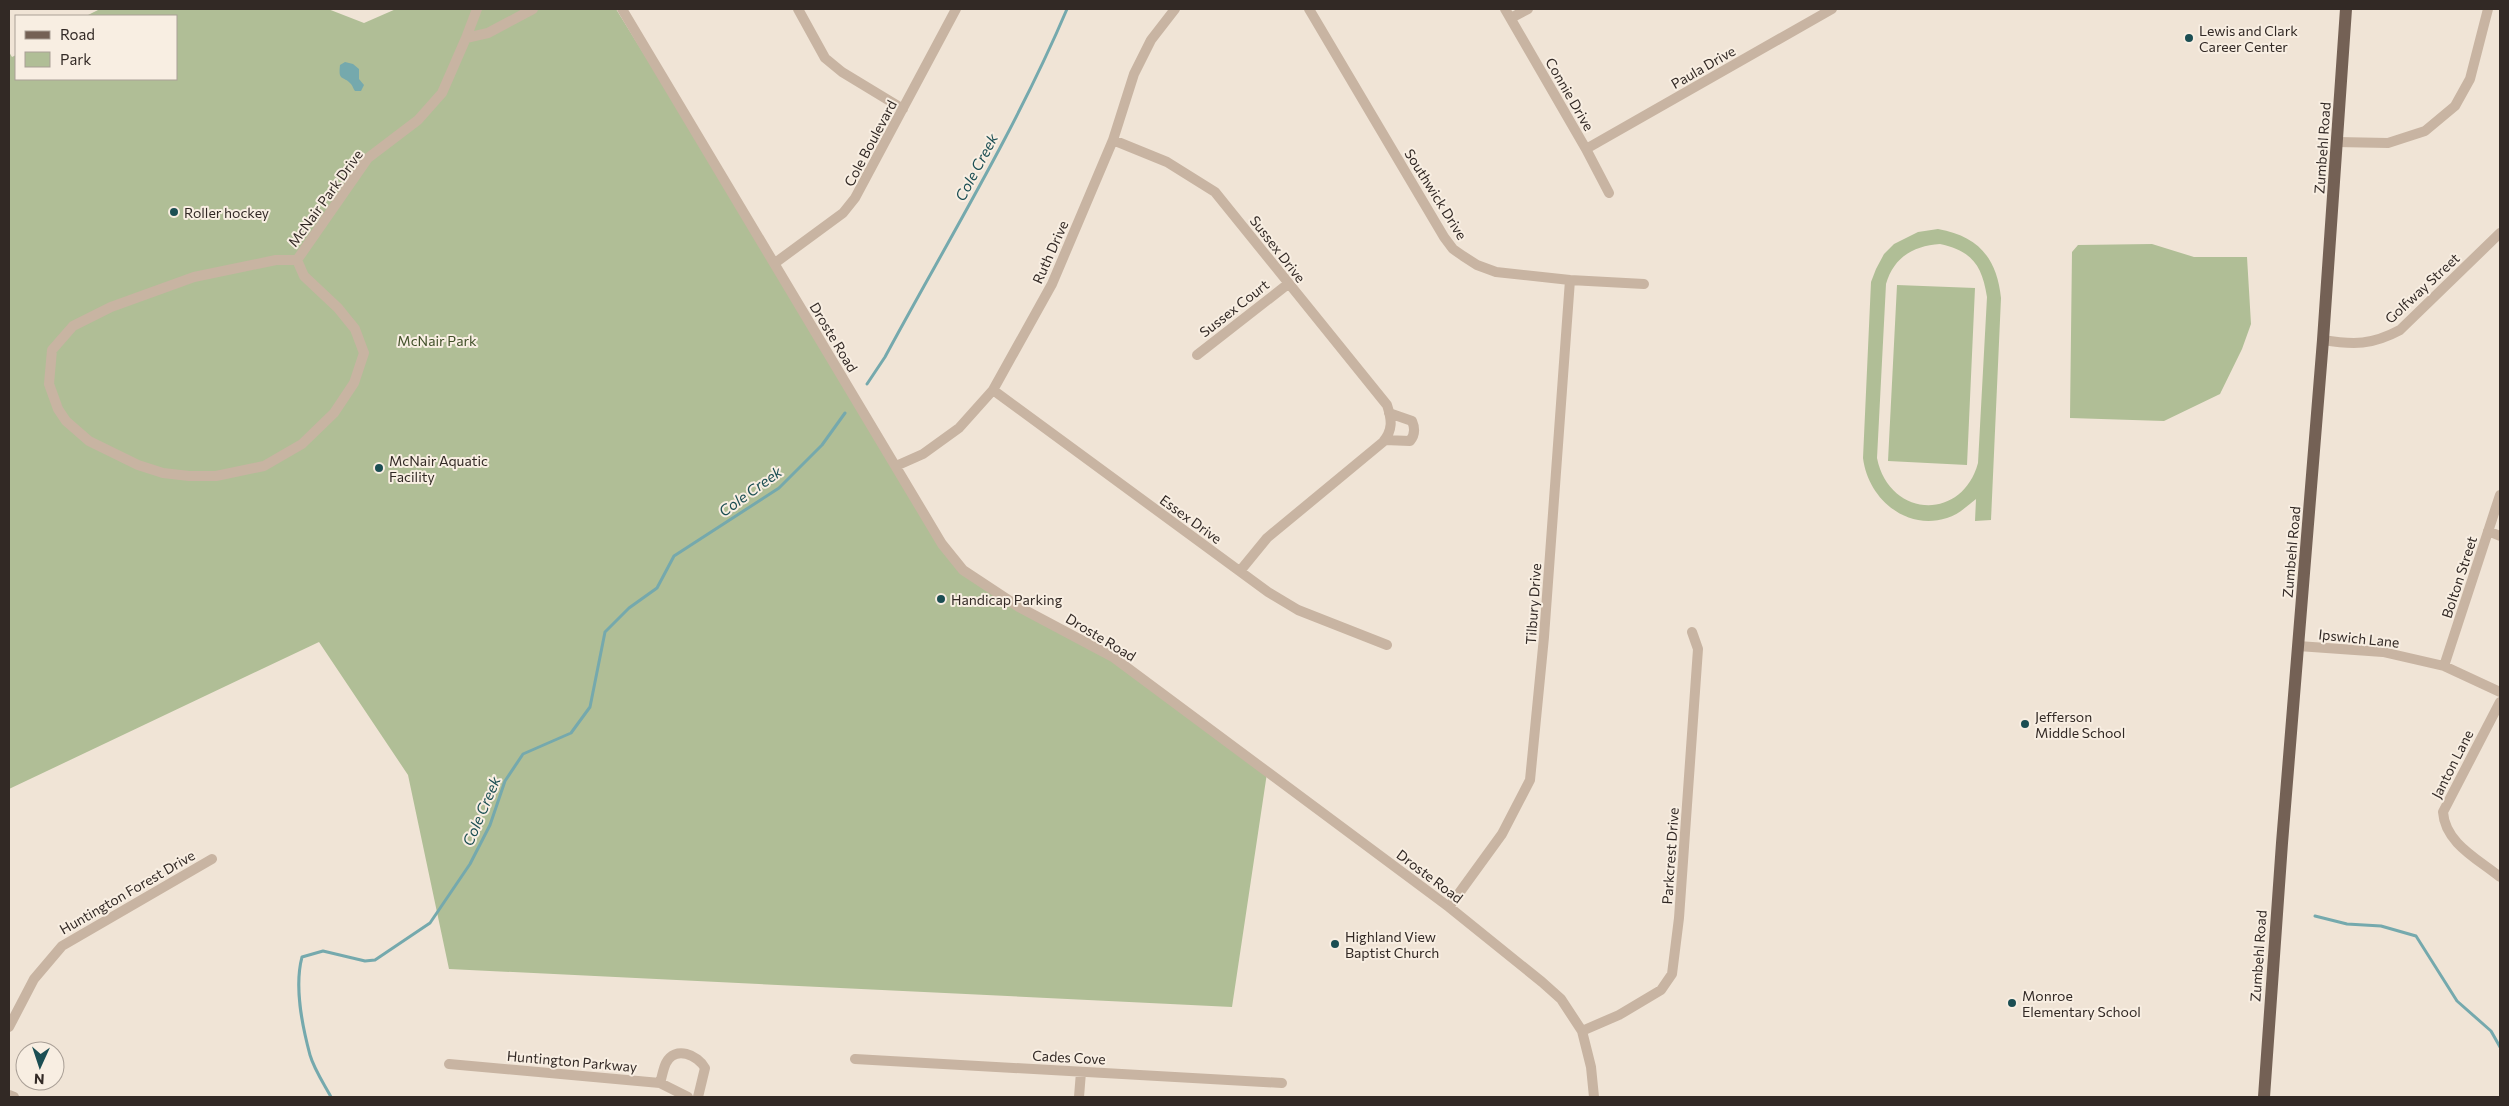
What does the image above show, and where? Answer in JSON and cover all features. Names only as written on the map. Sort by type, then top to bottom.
[{"type":"main road","name":"Zumbehl Road","points":[[2264,1097],[2338,142],[2346,9]]},
{"type":"street","name":"McNair Park Drive","points":[[297,260],[368,158],[418,120],[442,93],[477,9]]},
{"type":"street","points":[[466,38],[488,33],[533,9]]},
{"type":"street","name":"Droste Road","points":[[622,9],[942,544],[963,570],[1019,607],[1113,657],[1449,907],[1561,999],[1582,1031],[1591,1067],[1594,1097]]},
{"type":"street","points":[[798,9],[825,58],[842,72],[903,110]]},
{"type":"street","name":"Cole Boulevard","points":[[775,263],[849,207],[956,9]]},
{"type":"street","name":"Ruth Drive","points":[[896,466],[923,454],[959,428],[993,390],[1052,284],[1113,140],[1134,74],[1151,40],[1175,9]]},
{"type":"street","name":"Southwick Drive","points":[[1310,9],[1438,229],[1453,249],[1477,265],[1496,272],[1570,280],[1644,284]]},
{"type":"street","name":"Connie Drive","points":[[1505,9],[1610,193]]},
{"type":"street","points":[[1511,18],[1528,9]]},
{"type":"street","name":"Paula Drive","points":[[1586,149],[1832,9]]},
{"type":"street","points":[[2338,142],[2388,143],[2425,131],[2455,106],[2470,79],[2488,9]]},
{"type":"street","name":"Sussex Drive","points":[[1113,140],[1167,162],[1215,192],[1387,405],[1389,413]]},
{"type":"street","name":"Golfway Street","points":[[2323,340],[2353,345],[2382,340],[2400,330],[2500,233]]},
{"type":"street","name":"McNair Park Drive","points":[[276,260],[297,260],[304,276],[338,308],[355,329],[364,353],[354,383],[334,413],[302,444],[264,466],[225,474],[199,476],[162,473],[130,461],[89,441],[66,421],[58,409],[49,384],[52,350],[73,326],[111,307],[194,277],[276,260]]},
{"type":"street","name":"Tilbury Drive","points":[[1449,907],[1502,834],[1530,780],[1544,637],[1570,280]]},
{"type":"street","name":"Sussex Court","points":[[1197,355],[1288,284]]},
{"type":"street","name":"Essex Drive","points":[[993,390],[1240,571],[1298,610],[1387,645]]},
{"type":"street","points":[[1240,571],[1267,538],[1385,440],[1391,426],[1389,413]]},
{"type":"street","points":[[1385,440],[1410,441],[1414,437],[1412,422],[1389,413]]},
{"type":"street","name":"Bolton Street","points":[[2444,666],[2500,495]]},
{"type":"street","points":[[2488,531],[2500,536]]},
{"type":"street","name":"Parkcrest Drive","points":[[1582,1031],[1619,1015],[1657,992],[1672,974],[1679,918],[1698,649],[1692,632]]},
{"type":"street","name":"Ipswich Lane","points":[[2298,646],[2383,652],[2444,666],[2500,692]]},
{"type":"street","name":"Janton Lane","points":[[2500,702],[2443,812],[2444,823],[2456,842],[2500,877]]},
{"type":"street","name":"Huntington Forest Drive","points":[[9,1027],[34,979],[62,946],[212,859]]},
{"type":"street","points":[[660,1083],[666,1062],[672,1056],[683,1053],[694,1055],[705,1068],[698,1097]]},
{"type":"street","name":"Cades Cove","points":[[855,1059],[1282,1083]]},
{"type":"street","name":"Huntington Parkway","points":[[449,1064],[660,1083],[688,1097]]},
{"type":"street","points":[[1079,1097],[1081,1072]]},
{"type":"street","points":[[9,1095],[14,1097]]},
{"type":"green space","name":"McNair Park","points":[[100,9],[328,9],[364,23],[396,9],[616,9],[963,570],[1113,657],[1267,773],[1232,1007],[449,969],[408,775],[319,642],[9,789],[9,52],[12,57],[15,56],[15,80],[178,80],[178,15],[88,15]]},
{"type":"green space","points":[[1938,229],[1952,232],[1974,243],[1990,260],[1999,284],[2001,298],[1991,520],[1975,521],[1976,499],[1959,513],[1947,518],[1932,521],[1917,520],[1903,515],[1891,508],[1881,498],[1872,486],[1866,473],[1863,458],[1871,282],[1884,254],[1894,244],[1918,232]],"holes":[[[1940,244],[1968,255],[1974,261],[1982,276],[1987,297],[1978,463],[1970,482],[1957,496],[1942,503],[1926,505],[1910,502],[1896,492],[1884,478],[1877,458],[1886,284],[1899,260],[1913,250]]]},
{"type":"green space","points":[[2152,244],[2194,257],[2247,257],[2251,324],[2242,349],[2220,394],[2164,421],[2070,418],[2072,252],[2078,245]]},
{"type":"green space","points":[[1897,285],[1975,288],[1967,465],[1888,461]]},
{"type":"water","points":[[345,62],[353,64],[359,69],[359,79],[364,85],[361,91],[355,91],[348,81],[340,76],[340,65]]},
{"type":"waterway","name":"Cole Creek","points":[[867,384],[885,357],[1003,142],[1026,98],[1067,9]]},
{"type":"waterway","name":"Cole Creek","points":[[331,1097],[312,1060],[304,1031],[299,993],[302,957],[323,951],[365,961],[375,960],[430,923],[470,864],[490,825],[505,781],[523,754],[571,733],[590,707],[605,632],[629,608],[657,588],[674,556],[779,488],[822,445],[845,413]]},
{"type":"waterway","points":[[2315,916],[2347,924],[2381,926],[2416,936],[2457,1001],[2491,1031],[2500,1047]]},
{"type":"place","name":"Lewis and Clark Career Center","points":[[2189,38]]},
{"type":"place","name":"Roller hockey","points":[[174,212]]},
{"type":"place","name":"McNair Aquatic Facility","points":[[379,468]]},
{"type":"place","name":"Handicap Parking","points":[[941,599]]},
{"type":"place","name":"Jefferson Middle School","points":[[2025,724]]},
{"type":"place","name":"Highland View Baptist Church","points":[[1335,944]]},
{"type":"place","name":"Monroe Elementary School","points":[[2012,1003]]}]
